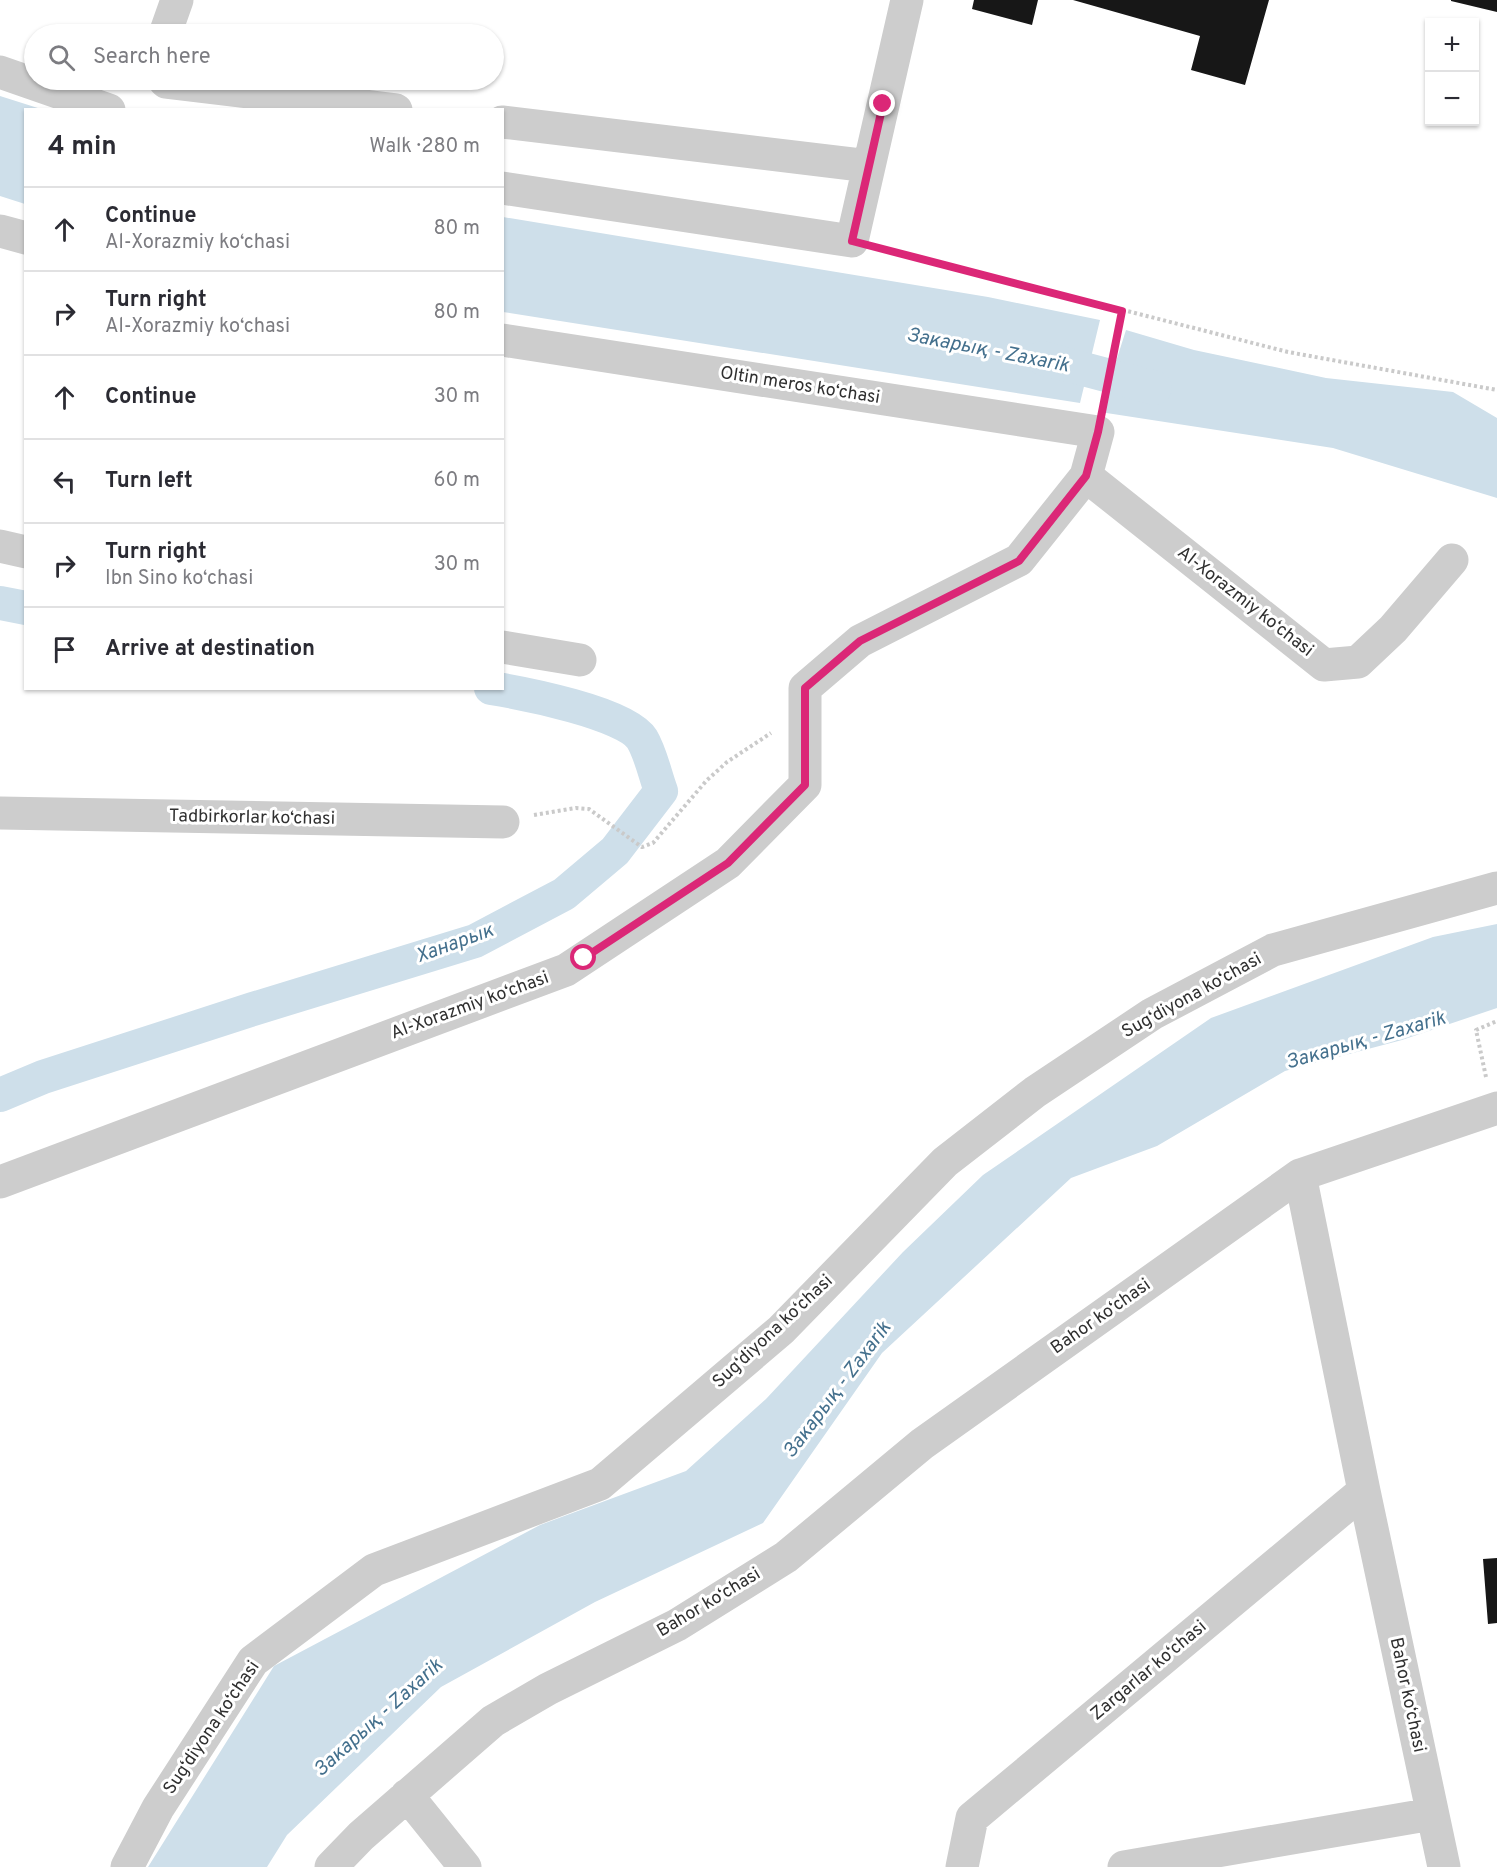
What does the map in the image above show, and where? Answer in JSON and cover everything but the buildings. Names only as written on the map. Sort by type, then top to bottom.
[{"type":"street","points":[[169,24],[177,0]]},
{"type":"street","points":[[504,188],[852,241],[907,0]]},
{"type":"street","points":[[0,72],[24,80]]},
{"type":"street","points":[[52,90],[103,108]]},
{"type":"street","points":[[232,90],[380,108]]},
{"type":"street","points":[[504,122],[869,166]]},
{"type":"street","points":[[0,231],[24,237]]},
{"type":"street","name":"Oltin meros ko‘chasi","points":[[504,340],[1098,432]]},
{"type":"street","name":"Al-Xorazmiy ko‘chasi","points":[[0,1182],[566,970],[728,863],[805,785],[805,688],[860,641],[1019,561],[1086,476],[1098,432]]},
{"type":"street","name":"Al-Xorazmiy ko‘chasi","points":[[1086,476],[1324,665],[1358,662],[1394,629],[1452,560]]},
{"type":"street","points":[[0,546],[24,552]]},
{"type":"street","points":[[504,647],[580,660]]},
{"type":"street","name":"Tadbirkorlar ko‘chasi","points":[[0,813],[503,822]]},
{"type":"street","name":"Sug‘diyona ko‘chasi","points":[[127,1867],[158,1808],[253,1661],[374,1570],[600,1484],[781,1330],[945,1162],[1035,1092],[1152,1014],[1273,950],[1497,888]]},
{"type":"street","points":[[1300,1175],[1495,1108]]},
{"type":"street","name":"Bahor ko‘chasi","points":[[332,1867],[407,1795],[493,1721],[548,1689],[677,1625],[786,1557],[922,1444],[1300,1175],[1444,1867]]},
{"type":"street","name":"Zargarlar ko‘chasi","points":[[962,1867],[972,1818],[1364,1491]]},
{"type":"street","points":[[407,1795],[465,1867]]},
{"type":"street","points":[[1124,1867],[1432,1814]]},
{"type":"path","points":[[852,241],[1288,352],[1497,390]]},
{"type":"path","points":[[1098,432],[1122,311]]},
{"type":"path","points":[[503,822],[576,808],[589,809],[642,847],[653,843],[707,780],[727,762],[805,712]]},
{"type":"path","points":[[1495,1108],[1476,1030],[1497,1021]]},
{"type":"water","points":[[0,96],[38,108],[24,108],[24,204],[0,196]]},
{"type":"water","points":[[504,217],[988,297],[1100,320],[1080,403],[504,312]]},
{"type":"water","points":[[1126,330],[1194,350],[1326,378],[1453,392],[1497,418],[1497,498],[1333,448],[1100,412]]},
{"type":"water","points":[[1497,924],[1497,1008],[1402,1040],[1285,1071],[1157,1146],[1071,1178],[882,1353],[763,1523],[595,1602],[441,1687],[287,1835],[267,1867],[148,1867],[274,1666],[540,1525],[686,1471],[766,1399],[903,1252],[983,1175],[1211,1018],[1433,937]]},
{"type":"waterway","name":"Закарық - Zaxarik","points":[[1042,358],[1155,388]]},
{"type":"waterway","name":"Ханарык","points":[[0,603],[24,608]]},
{"type":"waterway","name":"Ханарык","points":[[0,1095],[43,1077],[253,1009],[475,941],[564,894],[615,851],[661,791],[645,745],[632,730],[595,713],[502,690]]},
{"type":"route","points":[[584,958],[728,863],[805,785],[805,688],[860,641],[1019,561],[1086,476],[1098,432],[1122,311],[852,241],[883,104]]}]
